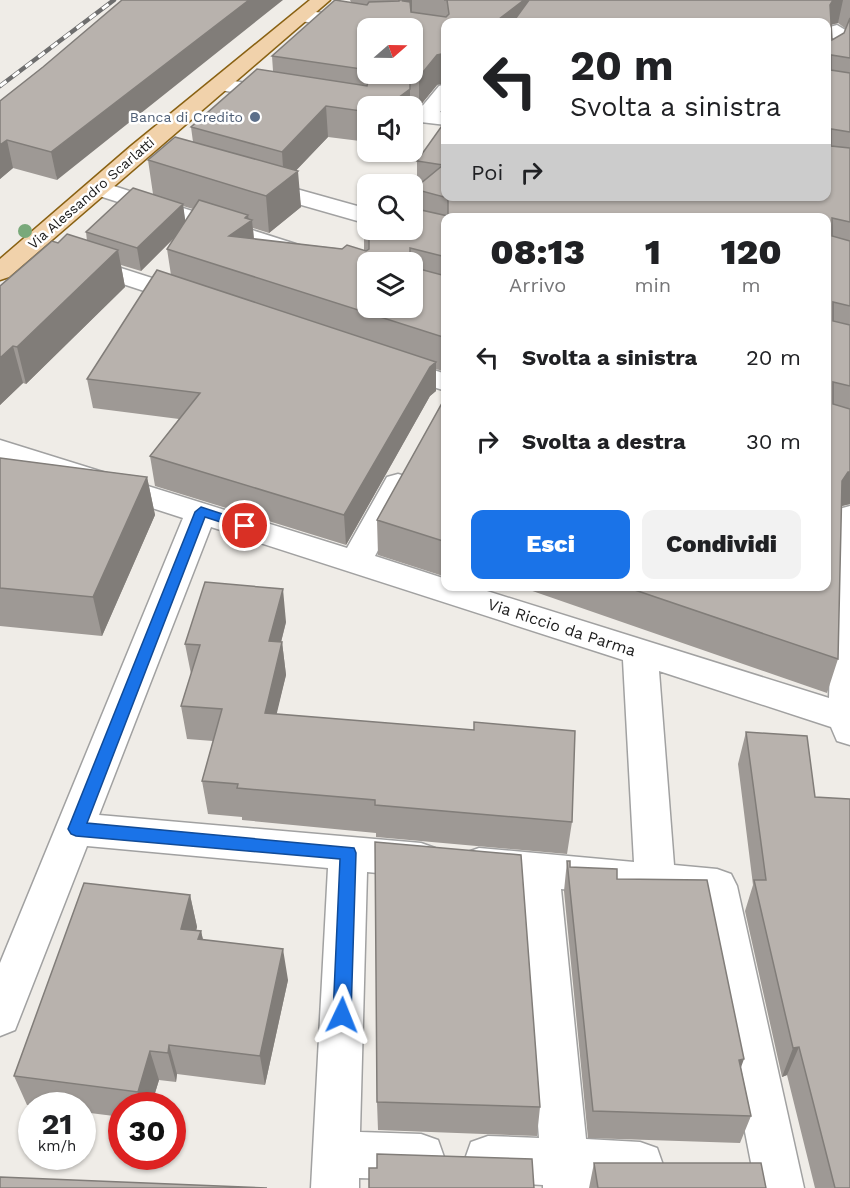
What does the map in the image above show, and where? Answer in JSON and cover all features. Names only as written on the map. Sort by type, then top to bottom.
[{"type":"main road","name":"Via Alessandro Scarlatti","points":[[0,272],[98,188],[150,154],[221,85],[321,0]]},
{"type":"street","points":[[301,16],[357,24]]},
{"type":"street","points":[[831,49],[838,31]]},
{"type":"street","points":[[221,85],[357,106]]},
{"type":"street","points":[[428,117],[441,98]]},
{"type":"street","points":[[236,179],[357,214]]},
{"type":"street","points":[[98,188],[357,271]]},
{"type":"street","points":[[27,248],[92,265],[213,305]]},
{"type":"street","points":[[368,357],[441,394]]},
{"type":"street","name":"Via Riccio da Parma","points":[[0,449],[441,588]]},
{"type":"street","points":[[356,561],[412,459]]},
{"type":"street","points":[[0,1016],[201,512]]},
{"type":"street","points":[[844,520],[849,722]]},
{"type":"street","name":"Via Riccio da Parma","points":[[450,591],[849,722]]},
{"type":"street","points":[[640,652],[655,880]]},
{"type":"street","points":[[76,829],[717,886],[779,1179],[730,1169]]},
{"type":"street","points":[[348,853],[336,1171],[566,1175],[683,1167]]},
{"type":"street","points":[[539,871],[566,1175]]},
{"type":"building","points":[[122,0],[249,0],[51,152],[7,140],[0,145],[0,101]]},
{"type":"building","points":[[335,0],[367,5],[369,2],[404,0],[410,2],[411,12],[446,17],[449,14],[447,0],[524,0],[500,18],[441,18],[441,54],[437,55],[423,72],[423,18],[357,18],[357,68],[272,56]]},
{"type":"building","points":[[529,0],[833,0],[830,5],[831,18],[516,18]]},
{"type":"building","points":[[850,18],[850,58],[831,55],[831,22],[832,40],[844,33]]},
{"type":"building","points":[[257,69],[367,86],[368,84],[410,84],[410,89],[401,96],[357,96],[357,110],[326,106],[282,152],[191,127]]},
{"type":"building","points":[[831,70],[850,73],[850,132],[831,129]]},
{"type":"building","points":[[441,127],[441,165],[423,162],[423,153]]},
{"type":"building","points":[[175,137],[298,171],[266,196],[148,160]]},
{"type":"building","points":[[831,146],[850,148],[850,222],[832,218],[832,236],[850,241],[850,306],[833,302],[833,321],[850,325],[850,386],[833,382],[833,404],[850,409],[850,472],[842,481],[838,659],[638,591],[831,591],[831,213],[448,213],[448,201],[831,201]]},
{"type":"building","points":[[441,167],[441,196],[423,191],[423,182]]},
{"type":"building","points":[[133,188],[183,204],[137,248],[86,232]]},
{"type":"building","points":[[199,200],[248,215],[245,218],[252,220],[229,236],[342,249],[347,245],[366,251],[369,249],[369,240],[423,240],[423,210],[441,214],[441,256],[410,248],[410,252],[357,252],[357,310],[167,249]]},
{"type":"building","points":[[67,234],[118,250],[17,347],[13,346],[0,358],[0,286],[52,241],[58,243]]},
{"type":"building","points":[[157,270],[436,362],[430,367],[344,515],[150,456],[200,393],[87,379]]},
{"type":"building","points":[[423,270],[441,275],[441,336],[383,318],[423,318]]},
{"type":"building","points":[[441,405],[441,540],[377,520]]},
{"type":"building","points":[[0,458],[147,477],[93,597],[0,588]]},
{"type":"building","points":[[205,582],[283,589],[269,641],[282,642],[265,713],[474,730],[474,722],[575,731],[572,822],[375,805],[375,800],[237,788],[238,784],[202,781],[222,709],[181,706],[200,645],[185,644]]},
{"type":"building","points":[[746,732],[807,736],[815,797],[850,799],[850,1188],[835,1188],[799,1047],[793,1048],[754,880],[766,880]]},
{"type":"building","points":[[375,842],[521,855],[540,1107],[377,1102]]},
{"type":"building","points":[[567,861],[570,861],[570,867],[617,869],[617,879],[707,880],[744,1059],[739,1060],[751,1116],[593,1111]]},
{"type":"building","points":[[84,883],[190,895],[181,929],[201,931],[198,939],[283,949],[260,1056],[169,1045],[168,1053],[150,1051],[138,1092],[14,1076]]},
{"type":"building","points":[[377,1154],[532,1159],[534,1188],[369,1188],[369,1168],[377,1168]]},
{"type":"building","points":[[594,1163],[761,1163],[766,1188],[598,1188]]},
{"type":"building","points":[[0,1177],[267,1188],[0,1188]]},
{"type":"railway","points":[[0,86],[114,0]]},
{"type":"place","name":"Banca di Credito","points":[[255,117]]},
{"type":"route","points":[[245,526],[201,512],[76,829],[348,853],[342,1015]]}]
